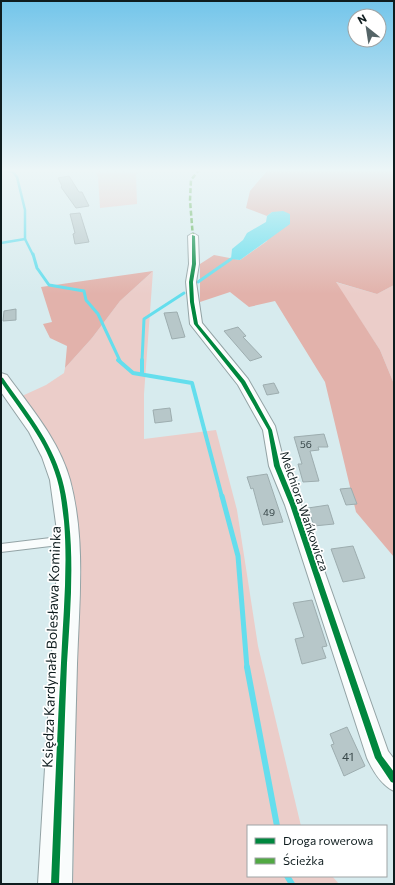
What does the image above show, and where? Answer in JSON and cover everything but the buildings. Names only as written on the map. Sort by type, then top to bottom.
[{"type":"street","name":"Melchiora Wańkowicza","points":[[193,236],[194,264],[191,289],[196,324],[243,382],[270,430],[276,466],[292,505],[379,758],[394,779]]},
{"type":"street","name":"Księdza Kardynała Bolesława Kominka","points":[[1,379],[32,423],[52,457],[66,501],[68,540],[67,611],[55,884]]},
{"type":"lane","points":[[1,548],[68,540]]},
{"type":"shaded area","points":[[255,211],[394,211],[394,285],[377,294],[336,282],[380,350],[394,384],[394,557],[356,512],[325,382],[275,301],[249,307],[230,292],[200,302],[200,264],[214,255],[240,260],[267,241],[272,212],[267,216]]},
{"type":"shaded area","points":[[153,271],[144,394],[144,439],[216,430],[237,510],[258,646],[301,825],[247,825],[247,877],[333,877],[339,884],[73,884],[78,584],[73,488],[45,431],[22,396],[46,385],[64,373],[65,368],[92,338],[120,301]]},
{"type":"shaded area","points":[[153,271],[120,301],[92,338],[65,368],[67,346],[50,338],[43,324],[52,322],[41,287]]},
{"type":"shaded area","points":[[335,282],[377,294],[394,285],[394,384],[380,350]]},
{"type":"water","points":[[284,211],[290,214],[290,224],[240,260],[231,259],[232,249],[243,240],[247,233],[266,222],[267,216],[272,212]]},
{"type":"waterway","points":[[25,211],[25,239]]},
{"type":"waterway","points":[[1,243],[25,239]]},
{"type":"waterway","points":[[25,239],[33,255]]},
{"type":"waterway","points":[[33,254],[37,268],[49,285],[84,291],[86,300],[98,314],[120,361]]},
{"type":"waterway","points":[[198,282],[231,259]]},
{"type":"waterway","points":[[142,361],[144,319],[184,293]]},
{"type":"waterway","points":[[118,360],[133,373],[192,383],[222,497]]},
{"type":"waterway","points":[[142,361],[142,374]]},
{"type":"waterway","points":[[222,496],[238,556],[247,668]]},
{"type":"waterway","points":[[247,667],[277,825]]},
{"type":"waterway","points":[[288,877],[292,884]]},
{"type":"marked path","points":[[191,211],[193,238]]},
{"type":"cycle path","points":[[193,236],[194,264],[191,282],[192,302],[196,324],[243,382],[270,430],[277,466],[293,505],[379,758],[394,779]]},
{"type":"cycle path","points":[[1,379],[35,427],[52,457],[60,480],[68,531],[68,586],[55,884]]}]
